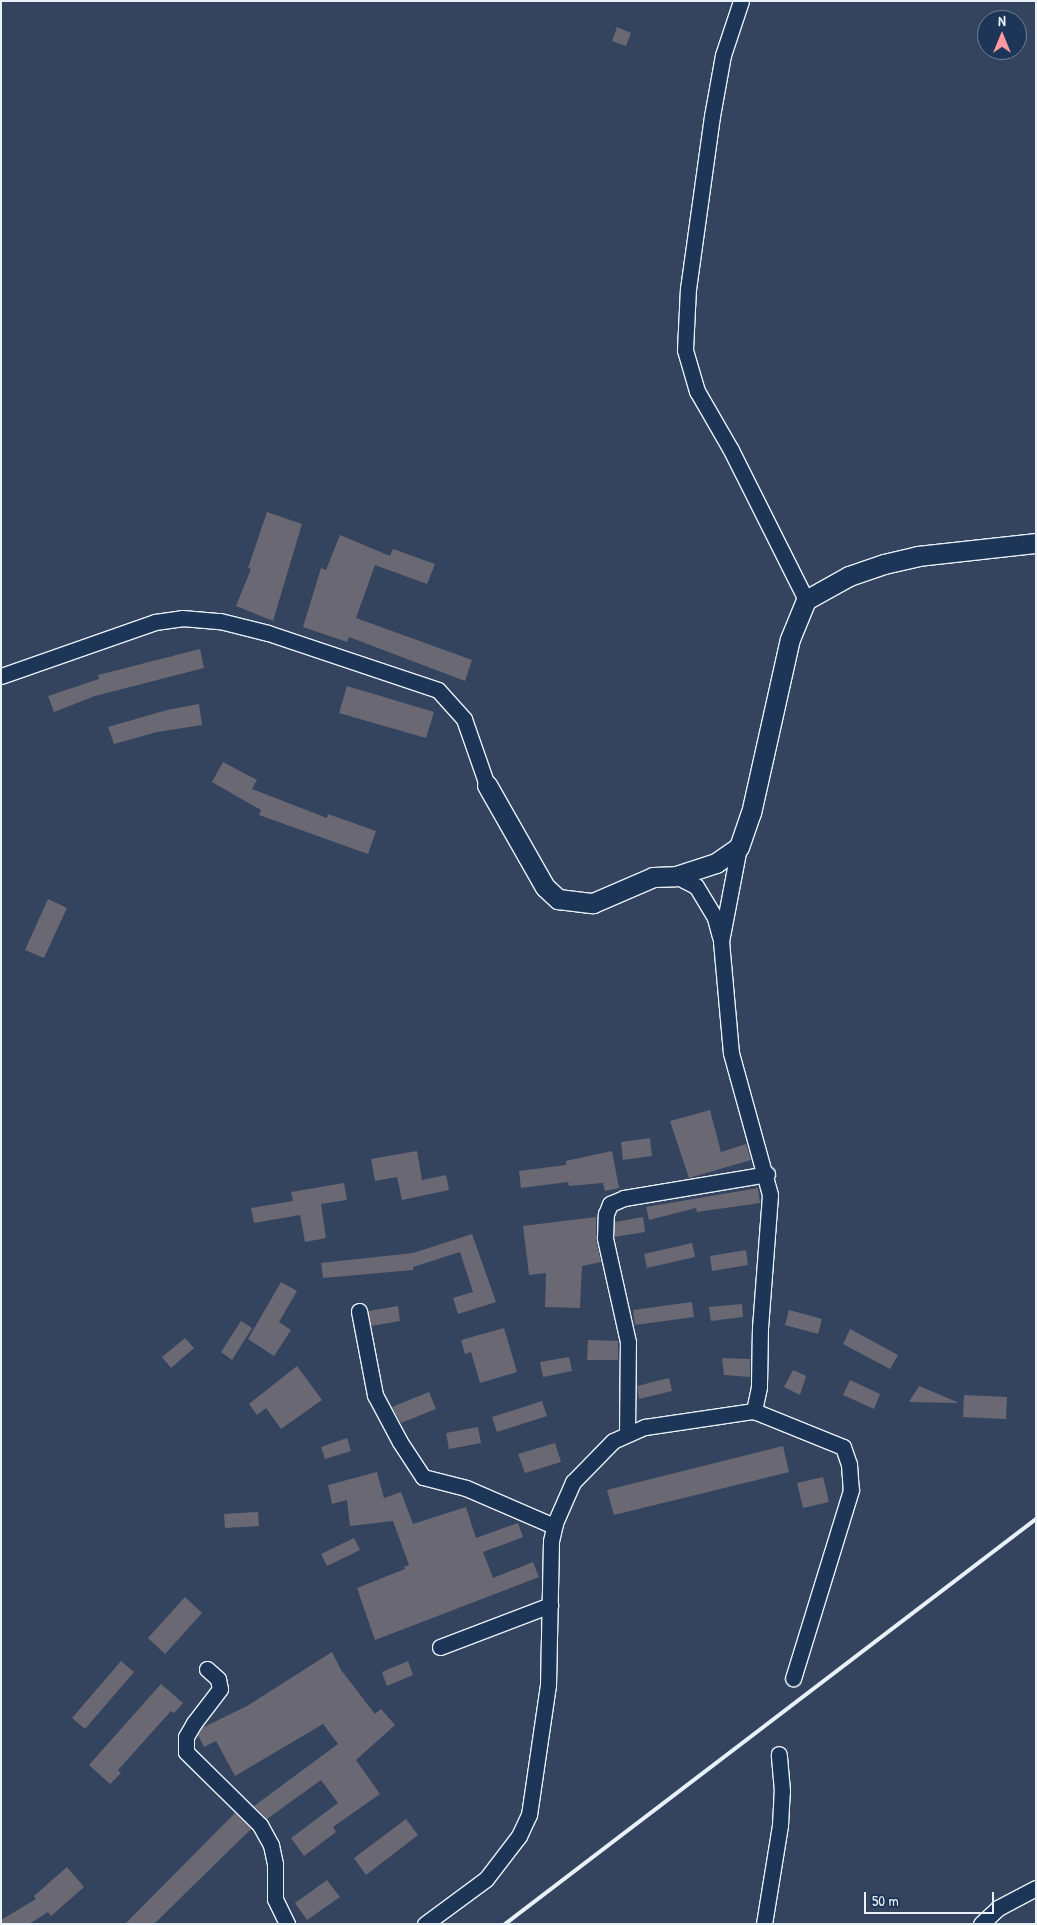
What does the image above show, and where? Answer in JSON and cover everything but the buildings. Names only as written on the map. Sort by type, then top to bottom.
[{"type":"street","points":[[743,2],[723,55],[712,116],[688,288],[685,350],[697,391],[731,450],[806,600]]},
{"type":"street","points":[[721,941],[739,847],[751,813],[790,639],[806,600],[849,576],[884,564],[918,556],[1036,543]]},
{"type":"street","points":[[1,676],[155,622],[182,618],[220,621],[268,633],[438,690],[464,719],[487,785],[546,887],[558,898],[593,903],[653,877],[676,876],[716,863],[739,847]]},
{"type":"street","points":[[676,876],[696,886],[715,918],[721,941],[731,1053],[767,1174],[770,1210],[760,1327],[759,1387],[754,1411]]},
{"type":"street","points":[[627,1433],[628,1342],[605,1238],[606,1214],[610,1204],[624,1198],[767,1174]]},
{"type":"street","points":[[359,1311],[376,1395],[400,1442],[423,1477],[466,1488],[554,1526]]},
{"type":"street","points":[[425,1924],[486,1879],[519,1836],[529,1815],[548,1685],[554,1526],[562,1502],[584,1467],[601,1450],[627,1433],[685,1420],[754,1411],[843,1447],[851,1476],[851,1490],[793,1678]]},
{"type":"street","points":[[440,1647],[550,1605]]},
{"type":"street","points":[[207,1669],[218,1679],[220,1689],[194,1723],[186,1737],[186,1752],[260,1825],[271,1846],[275,1864],[275,1899],[287,1924]]},
{"type":"street","points":[[764,1924],[780,1825],[782,1791],[779,1754]]},
{"type":"street","points":[[981,1924],[998,1908],[1036,1888]]},
{"type":"railway","points":[[505,1924],[1036,1519]]}]
